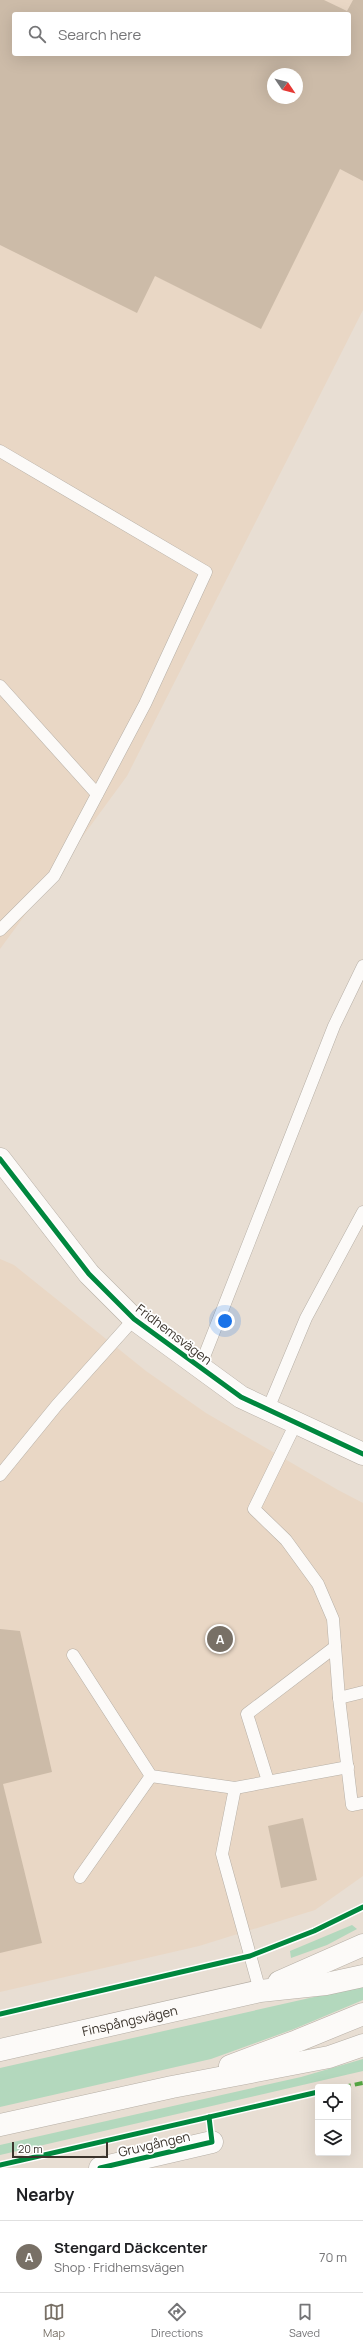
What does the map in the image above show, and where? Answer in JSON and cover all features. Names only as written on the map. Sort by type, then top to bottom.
[{"type":"main road","name":"Fridhemsvägen","points":[[0,1159],[6,1180],[89,1274],[134,1319],[241,1397],[363,1454]]},
{"type":"main road","name":"Finspångsvägen","points":[[260,1991],[363,1944]]},
{"type":"main road","name":"Finspångsvägen","points":[[0,2050],[260,1991],[326,1984],[363,1976]]},
{"type":"main road","points":[[172,2087],[298,2041],[363,2014]]},
{"type":"main road","points":[[0,2125],[172,2087],[329,2057],[363,2045]]},
{"type":"main road","name":"Gruvgången","points":[[100,2168],[212,2142]]},
{"type":"lane","points":[[0,451],[206,572],[145,704],[54,876],[0,930]]},
{"type":"lane","points":[[0,686],[97,794]]},
{"type":"lane","points":[[200,1367],[334,1026],[363,966]]},
{"type":"lane","points":[[268,1409],[306,1318],[363,1212]]},
{"type":"lane","points":[[0,1475],[57,1405],[134,1319]]},
{"type":"lane","points":[[296,1423],[254,1509],[286,1540],[318,1584],[333,1619],[339,1698],[352,1805],[363,1803]]},
{"type":"lane","points":[[268,1781],[247,1714],[335,1647]]},
{"type":"lane","points":[[73,1655],[150,1776],[235,1788],[348,1767]]},
{"type":"lane","points":[[339,1698],[363,1692]]},
{"type":"lane","points":[[80,1877],[150,1776]]},
{"type":"lane","points":[[235,1788],[222,1854],[260,1991]]},
{"type":"shaded area","points":[[0,0],[363,0],[363,310],[127,776],[0,949]]},
{"type":"shaded area","points":[[0,1259],[14,1265],[146,1371],[206,1413],[363,1503],[363,1876],[315,1910],[199,1946],[0,1992]]},
{"type":"green space","points":[[352,1925],[357,1929],[327,1945],[291,1958],[290,1951]]},
{"type":"green space","points":[[363,1986],[363,2000],[294,2029],[211,2059],[0,2107],[0,2068]]},
{"type":"green space","points":[[363,2059],[363,2071],[0,2155],[0,2145],[301,2077]]},
{"type":"building","points":[[0,0],[324,0],[347,11],[353,0],[363,0],[363,181],[340,169],[261,329],[155,276],[137,313],[0,245]]},
{"type":"building","points":[[0,1629],[20,1631],[52,1772],[3,1784],[42,1943],[0,1953]]},
{"type":"building","points":[[303,1818],[317,1880],[281,1888],[268,1826]]},
{"type":"marked path","points":[[351,2085],[363,2083]]},
{"type":"cycle path","points":[[0,1159],[89,1274],[134,1319],[241,1397],[363,1454]]},
{"type":"cycle path","points":[[0,2014],[250,1956],[314,1931],[363,1907]]},
{"type":"cycle path","points":[[0,2165],[315,2093]]},
{"type":"cycle path","points":[[100,2168],[212,2142],[209,2117]]},
{"type":"place","name":"Stengard Däckcenter","points":[[220,1639]]}]
